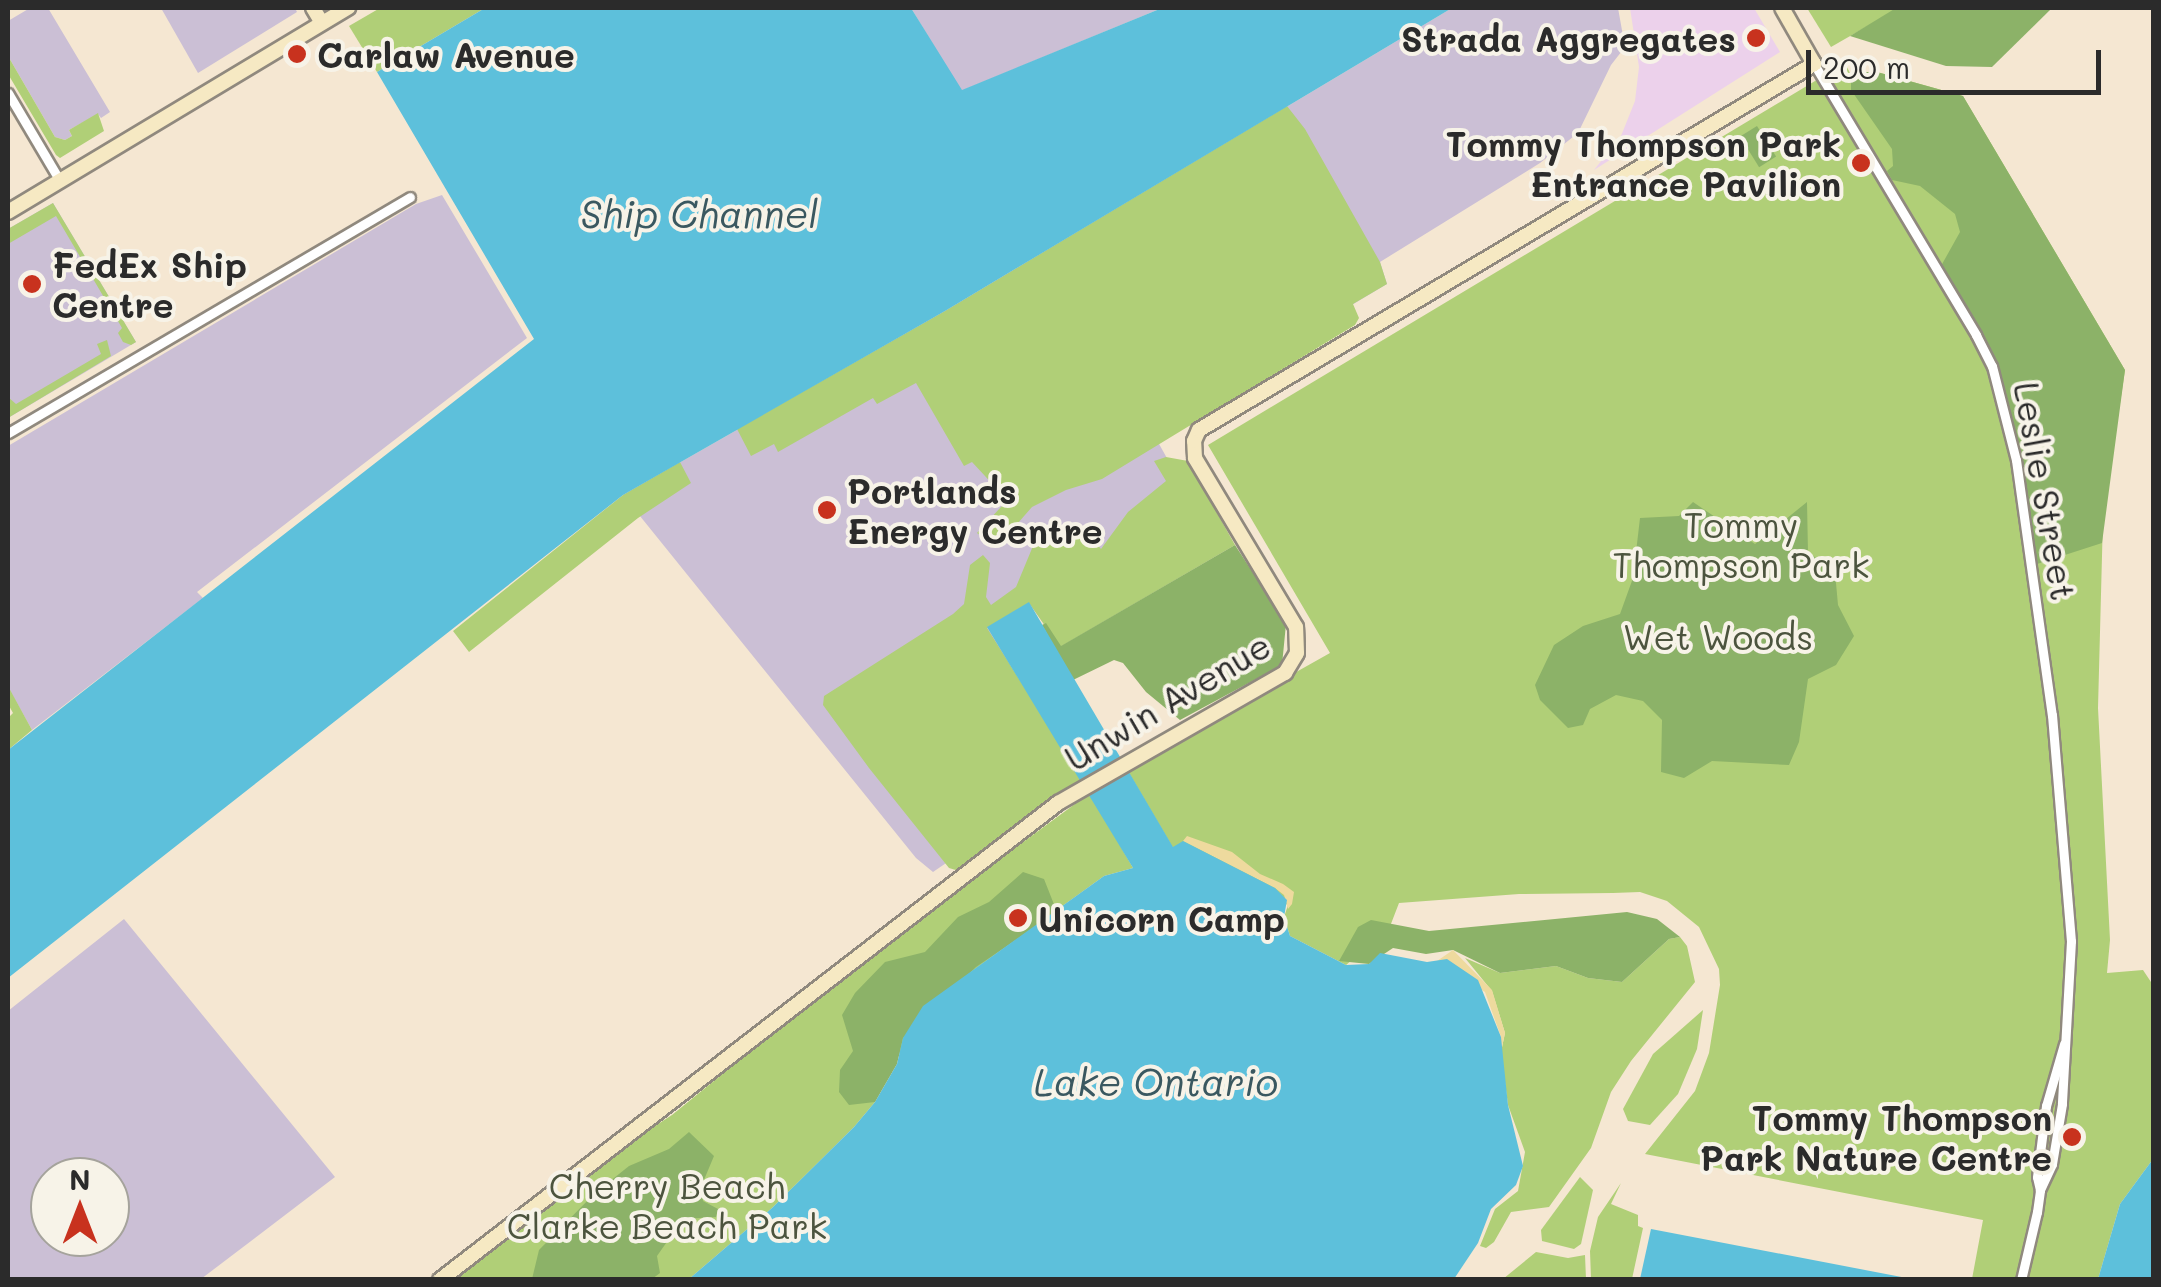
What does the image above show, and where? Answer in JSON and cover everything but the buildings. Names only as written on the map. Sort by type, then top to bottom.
[{"type":"street","points":[[313,8],[322,23]]},
{"type":"street","points":[[8,212],[348,8]]},
{"type":"street","name":"Leslie Street","points":[[1782,8],[1976,335],[2003,401],[2016,460],[2052,715],[2071,942],[2062,1104],[2052,1164],[2040,1190],[2021,1280]]},
{"type":"street","name":"Unwin Avenue","points":[[440,1280],[1083,788],[1284,673],[1299,647],[1296,627],[1195,458],[1194,441],[1202,426],[1814,64]]},
{"type":"street","points":[[8,93],[60,182]]},
{"type":"street","points":[[8,433],[410,197]]},
{"type":"street","name":"Leslie Street","points":[[2040,1190],[2036,1176],[2046,1106],[2065,1042]]},
{"type":"shaded area","points":[[30,8],[48,8],[110,112],[69,130],[72,136],[65,140],[55,137],[8,56],[8,21]]},
{"type":"shaded area","points":[[161,8],[295,8],[297,12],[198,73]]},
{"type":"shaded area","points":[[911,8],[1162,8],[961,91]]},
{"type":"shaded area","name":"Portlands Energy Centre","points":[[1452,8],[1618,8],[1625,47],[1611,65],[1578,133],[1540,163],[1380,262],[1387,284],[1149,426],[1220,553],[1060,647],[1029,603],[952,859],[933,872],[916,858],[623,495],[945,311]]},
{"type":"shaded area","points":[[1630,8],[1754,8],[1780,52],[1594,170],[1621,136],[1635,101],[1639,67]]},
{"type":"shaded area","points":[[442,195],[527,338],[197,592],[203,598],[32,730],[8,687],[8,446],[416,204]]},
{"type":"shaded area","points":[[53,203],[136,342],[8,418],[8,229]]},
{"type":"shaded area","points":[[124,919],[335,1177],[201,1279],[8,1279],[8,1011]]},
{"type":"green space","points":[[380,8],[485,8],[377,72],[349,26]]},
{"type":"green space","points":[[1807,8],[1899,8],[1831,47]]},
{"type":"green space","points":[[1896,8],[2052,8],[1992,67],[1946,66],[1850,36]]},
{"type":"green space","points":[[8,56],[55,137],[65,140],[72,136],[69,130],[98,113],[104,131],[60,158],[56,155],[8,74]]},
{"type":"green space","name":"Tommy Thompson Park","points":[[1845,63],[1851,75],[1877,72],[1963,96],[2125,370],[2103,518],[2098,708],[2110,940],[2107,973],[2143,970],[2153,985],[2153,1159],[2120,1204],[2098,1279],[1972,1279],[1983,1220],[1645,1154],[1695,1091],[1709,1053],[1720,985],[1719,969],[1699,927],[1667,901],[1640,892],[1519,894],[1399,903],[1389,929],[1346,965],[1290,936],[1284,917],[1288,905],[1173,848],[1126,768],[1330,653],[1208,445]]},
{"type":"green space","points":[[1877,72],[1963,96],[2125,370],[2102,543],[2037,564],[2023,468],[2001,376],[1987,342],[1941,266],[1960,232],[1955,214],[1920,186],[1892,180],[1887,171],[1893,166],[1892,149],[1851,90],[1851,75]]},
{"type":"green space","points":[[1287,106],[1305,129],[1380,262],[1387,284],[1353,304],[1359,318],[1355,325],[1102,479],[1066,490],[1032,507],[997,547],[977,533],[1012,495],[998,490],[972,462],[964,466],[916,383],[877,404],[873,398],[778,452],[774,444],[751,456],[737,429],[945,311]]},
{"type":"green space","points":[[1757,126],[1776,157],[1759,167],[1740,137]]},
{"type":"green space","points":[[53,203],[136,342],[131,345],[123,342],[118,333],[122,328],[56,216],[8,244],[8,229]]},
{"type":"green space","points":[[107,340],[111,356],[8,418],[8,397],[16,404],[101,354],[97,344]]},
{"type":"green space","points":[[1166,457],[1188,461],[1235,545],[1060,647],[1029,603],[987,628],[1084,782],[959,871],[949,868],[823,705],[824,696],[953,614],[964,604],[970,565],[983,555],[990,563],[986,597],[991,605],[1016,587],[1038,534],[1046,547],[1082,526],[1101,549],[1128,512],[1166,481],[1154,461]]},
{"type":"green space","points":[[680,462],[691,483],[638,518],[469,652],[453,631],[623,495]]},
{"type":"green space","name":"Wet Woods","points":[[1693,502],[1755,544],[1807,502],[1808,552],[1835,572],[1838,605],[1854,636],[1836,665],[1808,679],[1799,742],[1789,765],[1712,761],[1684,778],[1661,772],[1662,720],[1643,701],[1616,695],[1590,709],[1583,725],[1568,728],[1540,700],[1535,685],[1554,645],[1583,626],[1620,614],[1633,578],[1640,518],[1679,516]]},
{"type":"green space","points":[[1235,545],[1286,624],[1282,665],[1180,720],[1146,692],[1123,663],[1114,660],[1073,680],[1042,625],[1046,623],[1061,646]]},
{"type":"green space","points":[[8,686],[32,730],[8,750],[8,718],[13,713],[8,704]]},
{"type":"green space","name":"Cherry Beach Clarke Beach Park","points":[[1090,793],[1133,868],[1104,876],[924,1006],[875,1102],[854,1127],[772,1208],[689,1279],[453,1279],[613,1153],[672,1115],[870,954]]},
{"type":"green space","points":[[1023,872],[1044,879],[1057,912],[976,967],[903,1038],[897,1064],[875,1102],[849,1105],[839,1092],[840,1070],[853,1051],[842,1015],[855,993],[885,962],[925,952],[958,917],[989,902]]},
{"type":"green space","points":[[1627,912],[1657,919],[1680,937],[1669,939],[1622,982],[1588,978],[1556,966],[1500,973],[1453,950],[1426,954],[1393,948],[1369,964],[1339,961],[1358,927],[1371,920],[1429,931]]},
{"type":"green space","points":[[1680,937],[1687,946],[1695,982],[1611,1092],[1591,1148],[1549,1207],[1511,1212],[1494,1242],[1486,1248],[1480,1246],[1495,1209],[1518,1191],[1525,1152],[1508,1105],[1501,1052],[1505,1033],[1492,991],[1465,958],[1500,973],[1556,966],[1588,978],[1622,982],[1669,939]]},
{"type":"green space","points":[[1703,1010],[1697,1049],[1678,1094],[1650,1125],[1628,1121],[1623,1109],[1653,1054]]},
{"type":"green space","points":[[689,1132],[714,1156],[701,1187],[703,1201],[718,1209],[716,1217],[683,1219],[657,1256],[660,1273],[652,1279],[532,1279],[539,1250],[594,1194],[629,1166],[669,1149]]},
{"type":"green space","points":[[1580,1177],[1593,1190],[1581,1244],[1574,1249],[1542,1241],[1541,1230]]},
{"type":"green space","points":[[1621,1183],[1611,1204],[1638,1215],[1638,1226],[1643,1228],[1632,1279],[1591,1279],[1590,1251],[1598,1217]]},
{"type":"green space","points":[[1536,1252],[1568,1258],[1585,1255],[1586,1279],[1503,1279]]},
{"type":"sand","points":[[1187,836],[1232,852],[1260,874],[1283,884],[1294,892],[1292,904],[1288,909],[1284,895],[1275,888],[1183,841]]},
{"type":"sand","points":[[1453,950],[1492,990],[1505,1033],[1501,1052],[1501,1037],[1485,992],[1437,961]]},
{"type":"water","name":"Ship Channel","points":[[485,8],[911,8],[962,90],[1162,8],[1452,8],[945,311],[623,495],[8,978],[8,750],[534,339],[377,72]]},
{"type":"water","name":"Lake Ontario","points":[[1029,602],[1173,847],[1183,841],[1275,888],[1287,900],[1284,917],[1290,936],[1346,965],[1369,964],[1380,953],[1427,962],[1447,959],[1478,980],[1501,1037],[1508,1105],[1523,1166],[1516,1185],[1491,1209],[1478,1243],[1454,1279],[689,1279],[772,1208],[854,1127],[875,1102],[897,1064],[903,1038],[923,1006],[1104,876],[1133,868],[987,627]]},
{"type":"water","points":[[2153,1159],[2153,1279],[2098,1279],[2120,1204]]},
{"type":"water","points":[[1651,1229],[1912,1279],[1640,1279]]},
{"type":"place","name":"Strada Aggregates","points":[[1756,38]]},
{"type":"place","name":"Carlaw Avenue","points":[[297,54]]},
{"type":"place","name":"Tommy Thompson Park Entrance Pavilion","points":[[1861,163]]},
{"type":"place","name":"FedEx Ship Centre","points":[[32,284]]},
{"type":"place","name":"Portlands Energy Centre","points":[[827,510]]},
{"type":"place","name":"Unicorn Camp","points":[[1018,918]]},
{"type":"place","name":"Tommy Thompson Park Nature Centre","points":[[2072,1137]]}]
